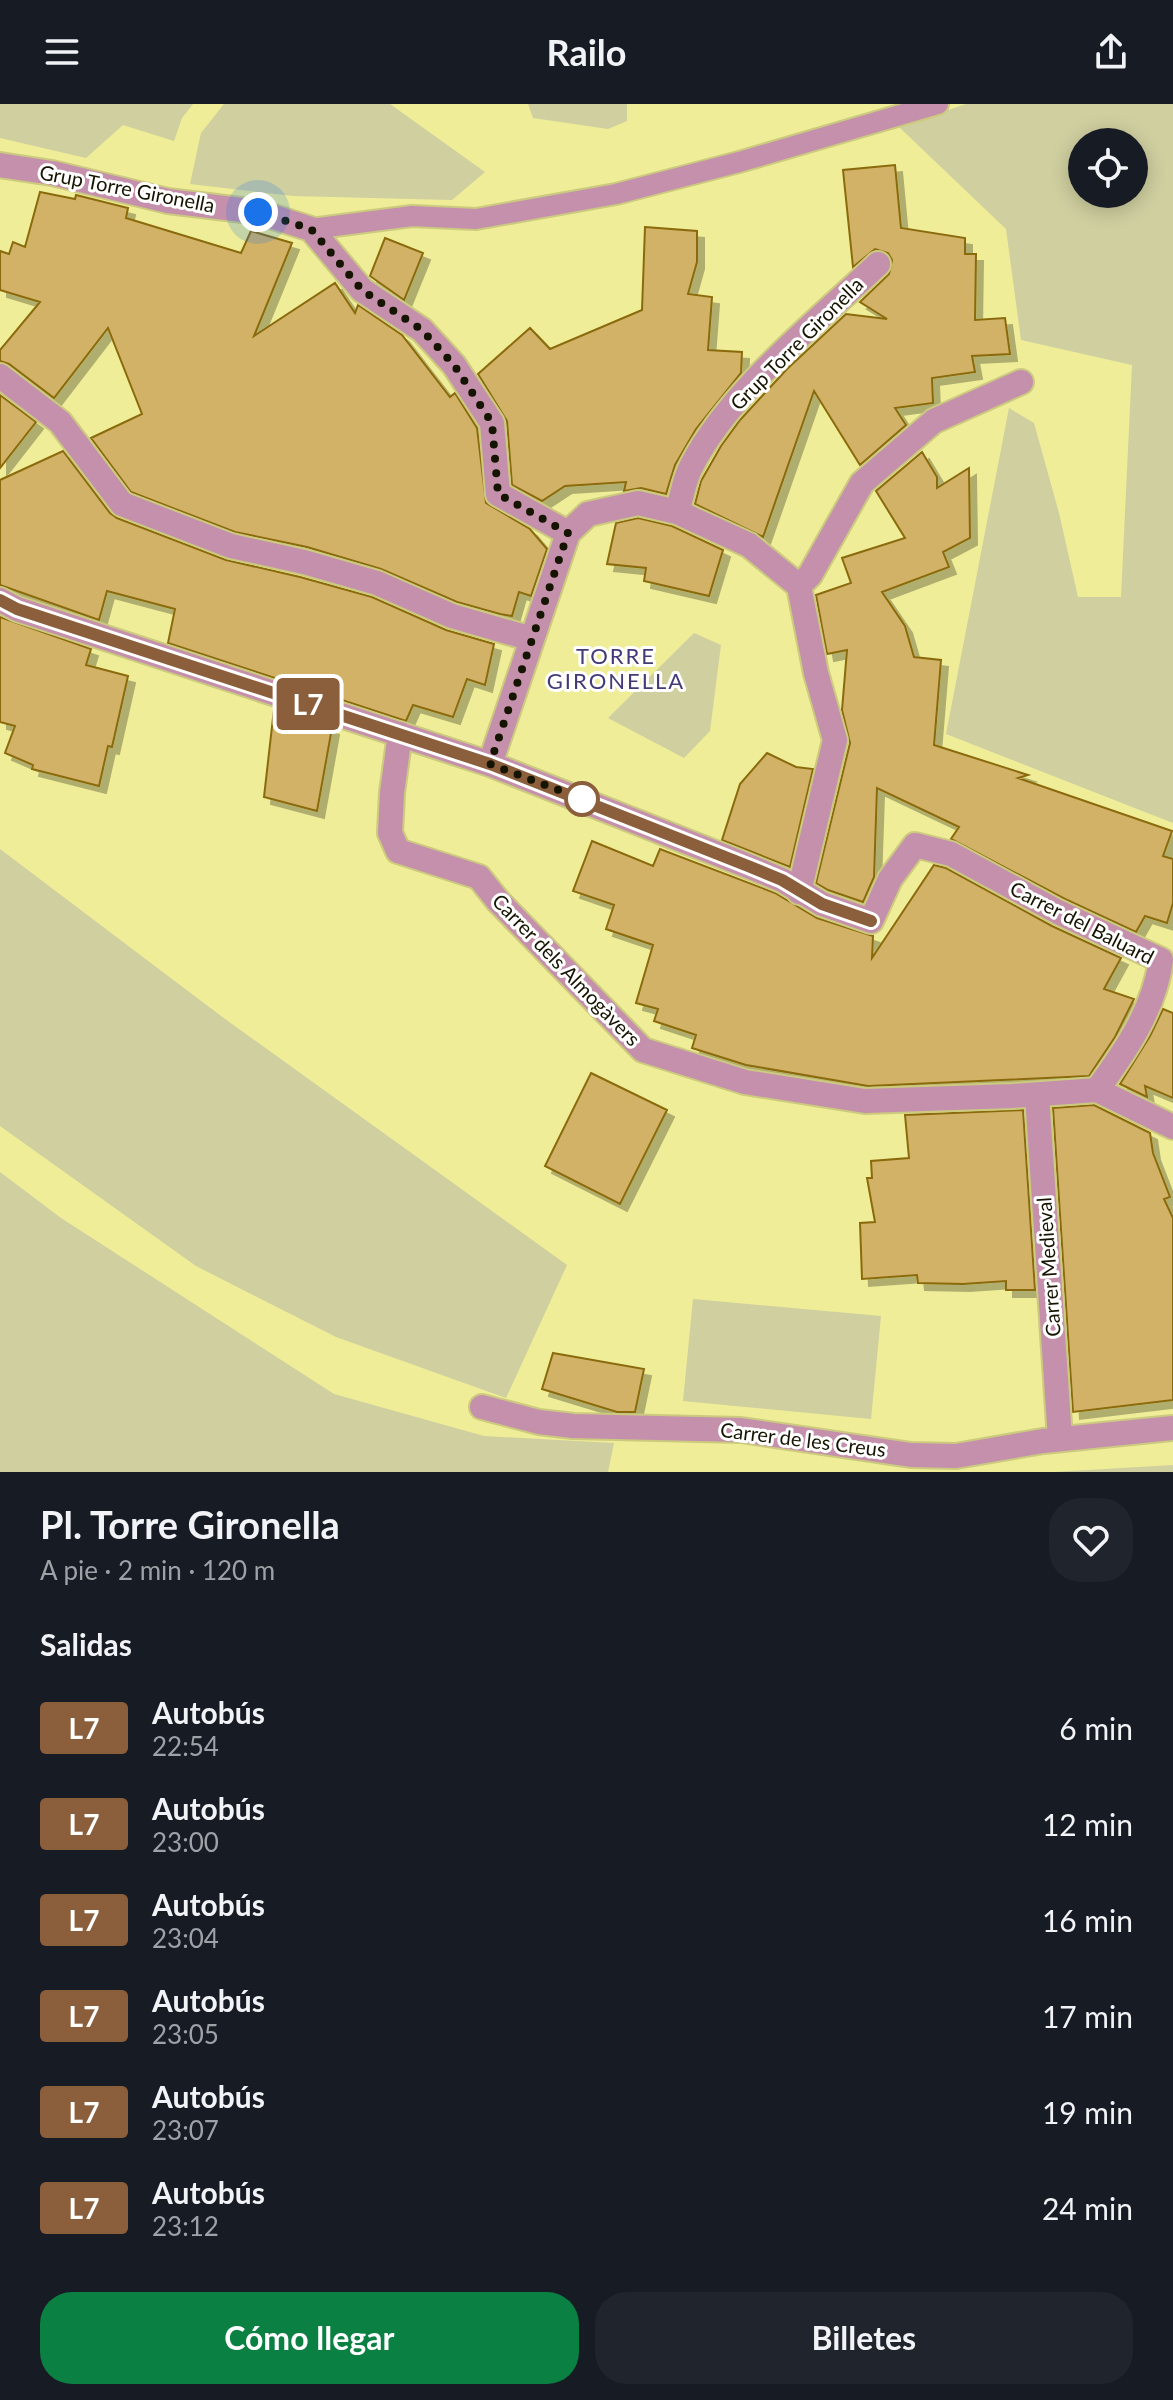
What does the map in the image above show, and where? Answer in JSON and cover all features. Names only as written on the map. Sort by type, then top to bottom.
[{"type":"street","name":"Grup Torre Gironella","points":[[0,165],[52,173],[168,201],[258,212],[311,229]]},
{"type":"street","points":[[311,229],[362,290],[422,330],[454,365],[492,423],[498,494],[568,533]]},
{"type":"street","name":"Grup Torre Gironella","points":[[677,512],[690,467],[749,386],[878,264]]},
{"type":"street","points":[[0,376],[60,422],[122,504],[231,546],[304,562],[377,583],[452,616],[532,639]]},
{"type":"street","points":[[799,586],[810,575],[862,483],[934,421],[1021,382]]},
{"type":"street","points":[[0,600],[17,609],[490,764],[760,870],[799,892],[835,740],[816,673],[799,586],[749,545],[677,512],[638,503],[588,514],[568,533],[490,764]]},
{"type":"street","name":"Carrer dels Almogàvers","points":[[400,734],[390,833],[398,851],[479,877],[498,901],[643,1050],[745,1082],[865,1101],[1097,1090]]},
{"type":"street","name":"Carrer del Baluard","points":[[799,892],[822,904],[871,921],[890,879],[915,845],[951,854],[1058,912],[1161,960],[1157,989],[1134,1036],[1097,1090]]},
{"type":"street","points":[[1097,1090],[1173,1127]]},
{"type":"street","name":"Carrer Medieval","points":[[1037,1095],[1060,1439]]},
{"type":"street","name":"Carrer de les Creus","points":[[482,1407],[539,1422],[573,1426],[741,1430],[911,1455],[956,1456],[1060,1439],[1173,1428]]},
{"type":"lane","points":[[311,229],[412,216],[476,219],[616,194],[938,104]]},
{"type":"green space","points":[[0,104],[193,104],[182,118],[174,141],[123,125],[86,158],[0,138]]},
{"type":"green space","points":[[224,104],[390,104],[485,172],[452,200],[293,196],[190,184],[201,133]]},
{"type":"green space","points":[[528,104],[627,104],[627,121],[608,129],[533,118]]},
{"type":"green space","points":[[966,104],[1173,104],[1173,823],[946,734],[1009,408],[1034,423],[1078,597],[1121,597],[1132,365],[1021,340],[1006,229],[899,127]]},
{"type":"green space","points":[[694,633],[721,645],[710,731],[684,758],[608,718]]},
{"type":"green space","points":[[0,849],[225,1019],[567,1265],[506,1398],[336,1337],[196,1266],[0,1126]]},
{"type":"green space","points":[[0,1172],[61,1218],[334,1394],[484,1436],[614,1443],[608,1472],[0,1472]]},
{"type":"green space","points":[[693,1299],[881,1316],[871,1419],[683,1401]]},
{"type":"green space","points":[[1173,1465],[1173,1472],[1054,1472]]},
{"type":"building","points":[[895,165],[901,228],[965,238],[965,254],[976,254],[975,320],[1005,318],[1010,354],[972,356],[975,372],[932,378],[933,403],[895,408],[906,425],[860,465],[814,391],[763,537],[695,504],[701,481],[740,420],[787,369],[846,314],[887,319],[860,302],[889,274],[892,260],[888,253],[875,249],[853,267],[843,170]]},
{"type":"building","points":[[40,192],[75,199],[76,195],[128,208],[126,218],[241,253],[251,231],[292,243],[254,336],[335,283],[355,313],[358,305],[402,335],[450,397],[455,393],[477,428],[486,503],[530,529],[547,549],[531,596],[519,592],[512,616],[500,614],[457,602],[381,569],[307,547],[235,532],[131,492],[91,438],[142,414],[108,328],[54,398],[9,364],[0,361],[0,350],[40,302],[0,290],[0,251],[9,254],[13,242],[25,247]]},
{"type":"building","points":[[645,227],[697,231],[697,262],[688,294],[712,297],[708,350],[742,352],[741,373],[696,429],[675,465],[666,494],[641,488],[624,491],[626,482],[565,486],[542,501],[512,485],[507,421],[478,374],[530,328],[550,349],[642,310]]},
{"type":"building","points":[[385,238],[423,253],[404,300],[370,276]]},
{"type":"building","points":[[0,395],[36,422],[0,468]]},
{"type":"building","points":[[63,451],[117,518],[226,560],[372,597],[446,630],[494,644],[485,685],[467,679],[453,717],[413,705],[406,721],[168,643],[175,609],[107,591],[99,620],[0,585],[0,480]]},
{"type":"building","points":[[922,452],[937,477],[937,488],[969,468],[970,538],[943,552],[949,567],[882,592],[905,626],[914,657],[941,660],[934,745],[1028,775],[1018,778],[1172,831],[1163,856],[1173,859],[1173,903],[1167,923],[1145,916],[1136,932],[1065,899],[951,839],[959,827],[877,788],[874,877],[863,902],[816,883],[850,743],[842,710],[847,650],[827,654],[816,595],[851,583],[842,558],[905,538],[876,491]]},
{"type":"building","points":[[638,518],[672,526],[723,550],[709,596],[644,581],[646,568],[607,564],[616,523]]},
{"type":"building","points":[[0,617],[91,649],[86,665],[128,676],[112,747],[108,746],[99,786],[32,769],[33,765],[5,753],[15,726],[0,722]]},
{"type":"building","points":[[274,709],[332,728],[317,811],[264,797]]},
{"type":"building","points":[[767,753],[796,767],[813,769],[790,867],[722,840],[740,784]]},
{"type":"building","points":[[592,841],[653,866],[660,849],[775,893],[817,918],[873,936],[872,958],[934,865],[946,868],[1052,926],[1121,958],[1104,989],[1134,999],[1115,1037],[1089,1076],[868,1086],[746,1065],[692,1048],[696,1035],[654,1021],[658,1009],[636,1003],[653,945],[606,929],[614,905],[573,891]]},
{"type":"building","points":[[1163,1009],[1173,1013],[1173,1098],[1145,1086],[1147,1097],[1120,1084]]},
{"type":"building","points":[[591,1073],[667,1110],[620,1204],[545,1166]]},
{"type":"building","points":[[1094,1105],[1150,1133],[1153,1153],[1170,1197],[1164,1199],[1173,1218],[1173,1400],[1073,1412],[1053,1108]]},
{"type":"building","points":[[1023,1110],[1035,1290],[1006,1290],[1006,1281],[918,1283],[917,1275],[862,1279],[860,1223],[875,1222],[867,1178],[872,1178],[871,1161],[909,1158],[905,1115]]},
{"type":"building","points":[[553,1353],[644,1369],[635,1412],[617,1412],[542,1389]]},
{"type":"bus line","name":"L7","points":[[0,600],[17,609],[490,764],[782,880],[822,904],[871,921]]},
{"type":"district","name":"TORRE GIRONELLA","points":[[616,668]]},
{"type":"route","points":[[258,212],[311,229],[362,290],[422,330],[454,365],[492,423],[498,494],[568,533],[490,764],[582,799]]}]
